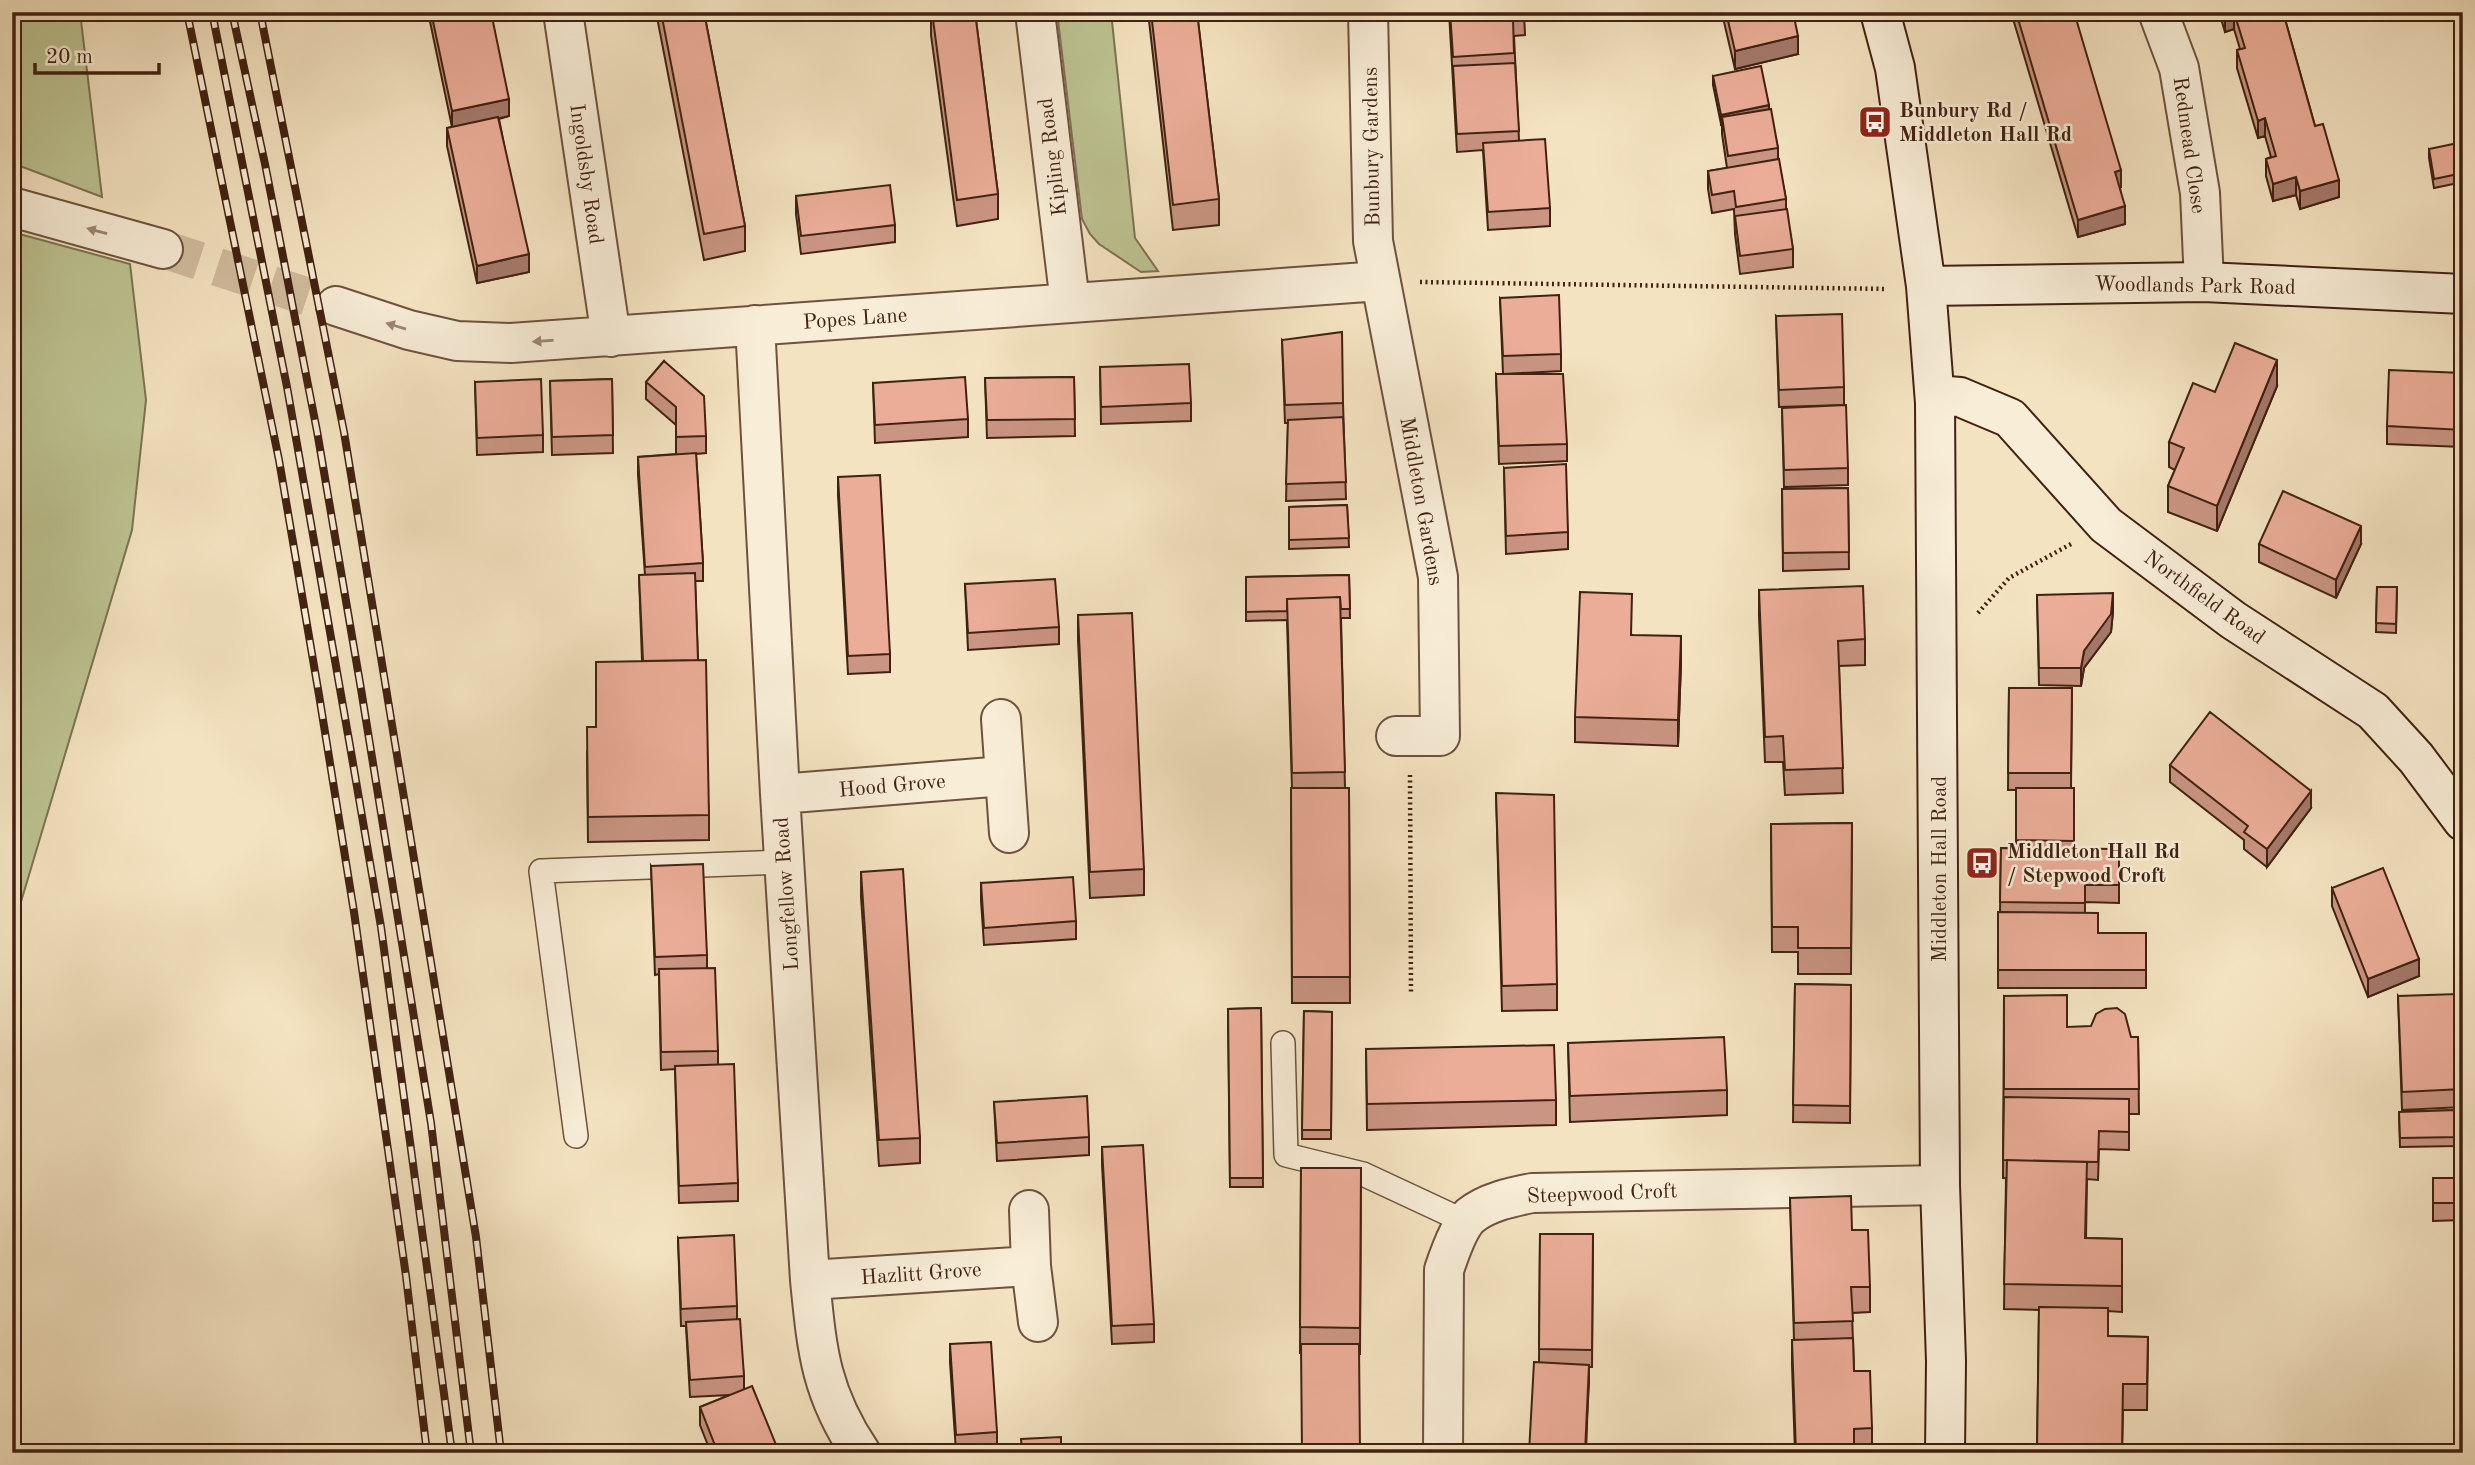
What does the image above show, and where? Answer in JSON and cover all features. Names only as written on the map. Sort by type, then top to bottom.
[{"type":"street","name":"Ingoldsby Road","points":[[563,12],[611,337]]},
{"type":"street","name":"Kipling Road","points":[[1035,12],[1070,303]]},
{"type":"street","name":"Bunbury Gardens","points":[[1368,12],[1373,241],[1380,281]]},
{"type":"street","name":"Middleton Hall Road","points":[[1880,12],[1895,68],[1926,286],[1935,395],[1940,1185],[1946,1361],[1945,1453]]},
{"type":"street","name":"Redmead Close","points":[[2158,12],[2179,68],[2200,193],[2204,282]]},
{"type":"street","points":[[12,207],[163,249]]},
{"type":"street","name":"Popes Lane","points":[[335,306],[409,330],[457,341],[511,343],[1380,281]]},
{"type":"street","name":"Middleton Gardens","points":[[1380,281],[1438,577],[1440,736],[1403,736]]},
{"type":"street","name":"Woodlands Park Road","points":[[1926,286],[2204,282],[2463,294]]},
{"type":"street","name":"Longfellow Road","points":[[755,325],[810,1280],[818,1356],[828,1392],[844,1427],[861,1453]]},
{"type":"street","name":"Northfield Road","points":[[1935,395],[1960,397],[2010,418],[2106,525],[2234,620],[2373,711],[2416,758],[2463,821]]},
{"type":"street","points":[[1001,719],[1009,833]]},
{"type":"street","name":"Hood Grove","points":[[780,794],[1004,776]]},
{"type":"street","name":"Steepwood Croft","points":[[1466,1222],[1469,1217],[1502,1200],[1532,1193],[1940,1185]]},
{"type":"street","points":[[1029,1210],[1031,1266],[1038,1322]]},
{"type":"street","points":[[1443,1453],[1444,1270],[1466,1222]]},
{"type":"street","name":"Hazlitt Grove","points":[[810,1280],[1031,1266]]},
{"type":"lane","points":[[576,1136],[541,871],[784,862]]},
{"type":"lane","points":[[1283,1043],[1286,1155],[1363,1174],[1466,1222]]},
{"type":"path","points":[[1380,281],[1900,289],[1926,286]]},
{"type":"path","points":[[1938,658],[2009,578],[2106,525]]},
{"type":"path","points":[[1403,736],[1411,994]]},
{"type":"green space","points":[[12,12],[80,12],[102,197],[12,163]]},
{"type":"green space","points":[[1057,12],[1111,12],[1135,238],[1158,271],[1141,272],[1099,244],[1082,219]]},
{"type":"green space","points":[[12,232],[130,264],[146,400],[132,530],[12,932]]},
{"type":"building","points":[[431,12],[491,12],[509,99],[452,111]]},
{"type":"building","points":[[661,12],[704,12],[745,226],[704,234]]},
{"type":"building","points":[[932,12],[975,12],[998,194],[957,200]]},
{"type":"building","points":[[1151,12],[1197,12],[1219,199],[1173,205]]},
{"type":"building","points":[[1450,12],[1524,12],[1525,18],[1513,19],[1514,53],[1453,57]]},
{"type":"building","points":[[1726,12],[1793,12],[1798,36],[1735,51]]},
{"type":"building","points":[[2016,12],[2074,12],[2121,170],[2115,172],[2125,206],[2078,220]]},
{"type":"building","points":[[2234,12],[2283,12],[2315,126],[2323,124],[2339,180],[2300,191],[2296,177],[2273,184],[2266,159],[2276,156],[2265,118],[2258,121],[2237,50],[2245,48]]},
{"type":"building","points":[[1515,63],[1519,131],[1457,134],[1453,66]]},
{"type":"building","points":[[1761,66],[1769,105],[1721,115],[1713,76]]},
{"type":"building","points":[[1771,109],[1778,148],[1728,156],[1722,117]]},
{"type":"building","points":[[498,117],[529,254],[477,266],[447,128]]},
{"type":"building","points":[[1545,139],[1550,208],[1488,212],[1483,143]]},
{"type":"building","points":[[2458,143],[2463,173],[2434,179],[2429,149]]},
{"type":"building","points":[[1779,159],[1786,199],[1736,207],[1734,191],[1712,195],[1708,171]]},
{"type":"building","points":[[890,185],[895,225],[801,236],[796,196]]},
{"type":"building","points":[[1787,209],[1793,249],[1740,256],[1735,216]]},
{"type":"building","points":[[1559,295],[1561,354],[1503,356],[1500,298]]},
{"type":"building","points":[[1842,314],[1844,387],[1779,390],[1776,316]]},
{"type":"building","points":[[1342,332],[1343,403],[1285,405],[1282,340]]},
{"type":"building","points":[[2235,343],[2277,360],[2217,506],[2168,486],[2184,448],[2169,442],[2193,383],[2215,392]]},
{"type":"building","points":[[664,361],[704,396],[706,436],[676,437],[676,407],[646,382]]},
{"type":"building","points":[[1189,364],[1191,403],[1101,407],[1100,367]]},
{"type":"building","points":[[2389,370],[2463,373],[2463,430],[2387,426]]},
{"type":"building","points":[[1496,374],[1563,374],[1567,444],[1499,446]]},
{"type":"building","points":[[965,377],[968,419],[875,425],[873,383]]},
{"type":"building","points":[[1074,377],[1075,419],[987,420],[985,378]]},
{"type":"building","points":[[541,379],[543,435],[477,438],[475,382]]},
{"type":"building","points":[[612,379],[613,435],[552,437],[550,381]]},
{"type":"building","points":[[1846,405],[1848,468],[1784,470],[1782,408]]},
{"type":"building","points":[[1343,417],[1346,482],[1286,484],[1288,420]]},
{"type":"building","points":[[696,453],[703,563],[645,567],[638,457]]},
{"type":"building","points":[[1566,464],[1568,532],[1506,536],[1504,468]]},
{"type":"building","points":[[880,475],[890,654],[848,656],[838,477]]},
{"type":"building","points":[[1848,488],[1849,552],[1783,553],[1782,489]]},
{"type":"building","points":[[2283,491],[2361,526],[2336,580],[2259,544]]},
{"type":"building","points":[[1347,505],[1349,538],[1289,540],[1289,507]]},
{"type":"building","points":[[695,573],[698,660],[643,661],[639,575]]},
{"type":"building","points":[[1349,575],[1350,609],[1341,609],[1340,597],[1287,599],[1287,611],[1246,612],[1246,577]]},
{"type":"building","points":[[1055,579],[1059,627],[968,633],[965,584]]},
{"type":"building","points":[[1863,586],[1865,639],[1838,641],[1843,768],[1785,770],[1783,736],[1765,737],[1759,590]]},
{"type":"building","points":[[2377,587],[2397,587],[2396,624],[2376,623]]},
{"type":"building","points":[[1580,592],[1632,594],[1631,635],[1681,636],[1678,720],[1575,717]]},
{"type":"building","points":[[2113,593],[2111,614],[2084,651],[2081,668],[2039,668],[2037,595]]},
{"type":"building","points":[[1340,597],[1345,772],[1292,773],[1287,599]]},
{"type":"building","points":[[1132,613],[1144,869],[1090,872],[1078,615]]},
{"type":"building","points":[[706,660],[709,815],[588,817],[587,727],[596,727],[596,662]]},
{"type":"building","points":[[2009,688],[2072,688],[2071,773],[2008,773]]},
{"type":"building","points":[[2210,712],[2311,791],[2267,849],[2244,832],[2248,826],[2170,765]]},
{"type":"building","points":[[1291,788],[1349,788],[1350,977],[1292,977]]},
{"type":"building","points":[[2016,788],[2074,788],[2074,841],[2016,840]]},
{"type":"building","points":[[1496,793],[1554,795],[1557,984],[1502,986]]},
{"type":"building","points":[[1852,823],[1851,948],[1798,948],[1798,927],[1772,927],[1771,824]]},
{"type":"building","points":[[2001,848],[2119,849],[2119,885],[2085,885],[2085,903],[2000,902]]},
{"type":"building","points":[[703,864],[707,955],[655,957],[651,866]]},
{"type":"building","points":[[2383,868],[2419,959],[2368,979],[2332,888]]},
{"type":"building","points":[[903,869],[920,1138],[879,1140],[861,872]]},
{"type":"building","points":[[1073,877],[1076,921],[984,928],[981,883]]},
{"type":"building","points":[[1998,912],[2098,913],[2098,933],[2146,933],[2146,970],[1998,970]]},
{"type":"building","points":[[715,968],[718,1051],[661,1052],[659,969]]},
{"type":"building","points":[[1795,984],[1851,985],[1850,1106],[1793,1105]]},
{"type":"building","points":[[2458,994],[2463,1089],[2402,1092],[2398,996]]},
{"type":"building","points":[[2067,995],[2067,1027],[2091,1026],[2096,1014],[2105,1009],[2117,1008],[2125,1014],[2131,1037],[2138,1037],[2139,1089],[2004,1089],[2004,996]]},
{"type":"building","points":[[1261,1008],[1263,1178],[1230,1178],[1228,1009]]},
{"type":"building","points":[[1304,1011],[1332,1012],[1331,1130],[1302,1130]]},
{"type":"building","points":[[1724,1037],[1727,1090],[1570,1096],[1568,1043]]},
{"type":"building","points":[[1554,1045],[1556,1100],[1367,1104],[1366,1049]]},
{"type":"building","points":[[734,1064],[738,1183],[679,1186],[675,1066]]},
{"type":"building","points":[[1087,1096],[1089,1137],[997,1143],[994,1102]]},
{"type":"building","points":[[2004,1097],[2129,1099],[2129,1132],[2099,1131],[2098,1162],[2003,1160]]},
{"type":"building","points":[[2457,1110],[2458,1137],[2400,1138],[2399,1112]]},
{"type":"building","points":[[1143,1145],[1154,1324],[1112,1326],[1102,1147]]},
{"type":"building","points":[[2007,1160],[2087,1162],[2085,1238],[2122,1239],[2122,1286],[2004,1284]]},
{"type":"building","points":[[1301,1168],[1361,1168],[1360,1328],[1300,1327]]},
{"type":"building","points":[[2433,1178],[2463,1178],[2463,1203],[2433,1203]]},
{"type":"building","points":[[1851,1196],[1852,1230],[1868,1230],[1870,1287],[1851,1287],[1853,1321],[1794,1323],[1790,1198]]},
{"type":"building","points":[[1540,1234],[1593,1234],[1592,1350],[1539,1349]]},
{"type":"building","points":[[734,1235],[737,1306],[681,1309],[678,1238]]},
{"type":"building","points":[[2039,1307],[2108,1308],[2108,1336],[2148,1337],[2147,1384],[2123,1384],[2122,1452],[2037,1450]]},
{"type":"building","points":[[740,1319],[744,1376],[690,1380],[686,1322]]},
{"type":"building","points":[[1853,1338],[1854,1371],[1870,1371],[1872,1428],[1854,1429],[1854,1453],[1796,1453],[1792,1340]]},
{"type":"building","points":[[991,1342],[997,1432],[956,1435],[950,1344]]},
{"type":"building","points":[[1301,1344],[1359,1344],[1360,1453],[1302,1453]]},
{"type":"building","points":[[1534,1362],[1589,1365],[1585,1453],[1529,1453]]},
{"type":"building","points":[[752,1386],[779,1452],[718,1453],[700,1407]]},
{"type":"building","points":[[1061,1437],[1061,1453],[1022,1453],[1021,1439]]},
{"type":"tunnel","points":[[163,249],[336,306]]},
{"type":"railway","points":[[187,12],[279,460],[319,695],[354,912],[406,1276],[427,1453]]},
{"type":"railway","points":[[212,12],[287,387],[381,927],[452,1453]]},
{"type":"railway","points":[[232,12],[265,164],[317,431],[361,689],[431,1123],[471,1453]]},
{"type":"railway","points":[[260,12],[344,432],[476,1237],[501,1453]]},
{"type":"place","name":"Bunbury Rd / Middleton Hall Rd","points":[[1875,122]]},
{"type":"place","name":"Middleton Hall Rd / Stepwood Croft","points":[[1982,863]]}]
